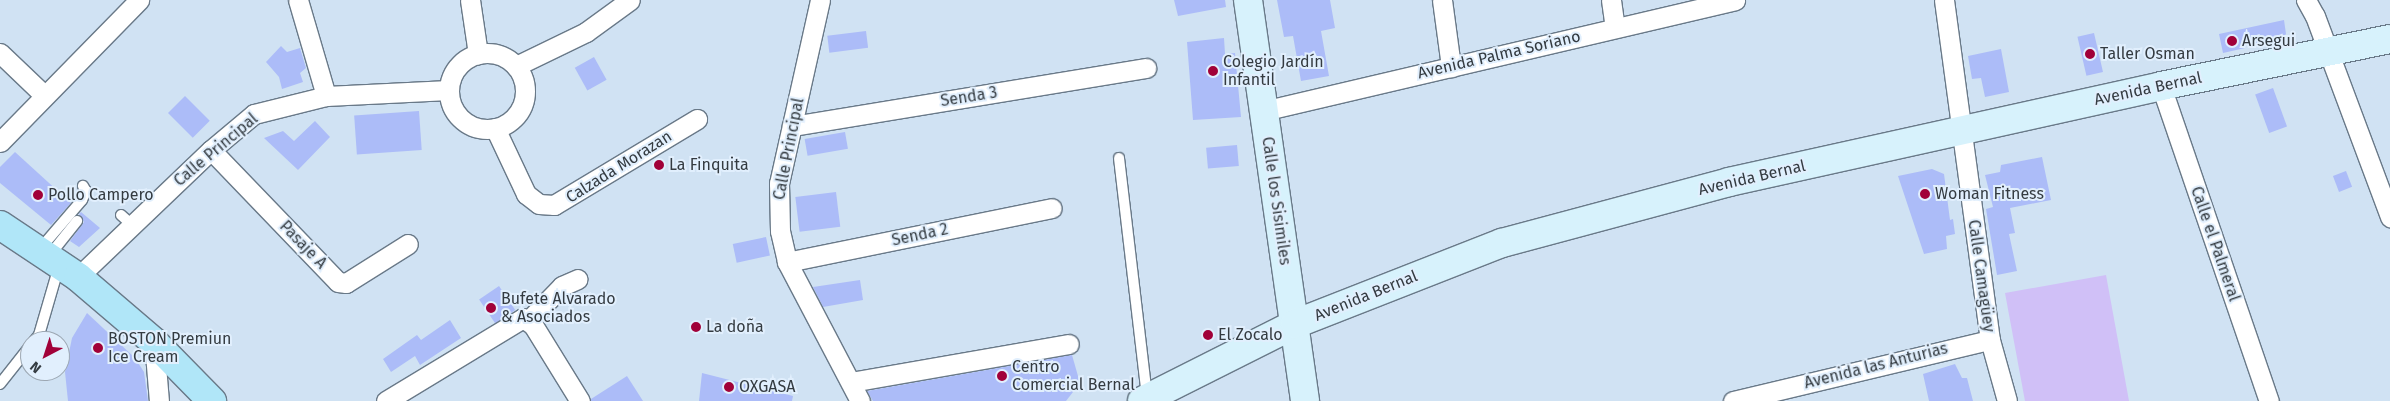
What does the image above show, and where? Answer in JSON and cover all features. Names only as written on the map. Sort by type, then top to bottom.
[{"type":"main road","name":"Calle los Sisimiles","points":[[1248,0],[1305,401]]},
{"type":"main road","name":"Avenida Bernal","points":[[1145,399],[1295,324],[1502,242],[1729,182],[2327,50],[2390,40]]},
{"type":"main road","points":[[0,225],[56,262],[154,342],[212,401]]},
{"type":"street","points":[[0,142],[139,0]]},
{"type":"street","points":[[298,0],[326,96]]},
{"type":"street","points":[[470,0],[478,54]]},
{"type":"street","points":[[516,66],[586,32],[630,0]]},
{"type":"street","name":"Calle Principal","points":[[820,0],[792,126],[778,201],[780,231],[788,262],[860,401]]},
{"type":"street","points":[[1442,0],[1452,68]]},
{"type":"street","points":[[1611,0],[1615,28]]},
{"type":"street","name":"Avenida Palma Soriano","points":[[1263,111],[1735,0]]},
{"type":"street","name":"Calle Camagüey","points":[[1944,0],[1960,131],[1990,340],[2007,401]]},
{"type":"street","points":[[2306,0],[2315,16],[2390,217]]},
{"type":"street","points":[[0,53],[44,95]]},
{"type":"street","points":[[478,54],[502,57],[516,66],[524,82],[524,100],[516,116],[495,128],[484,129],[466,122],[453,108],[449,90],[458,67],[478,54]]},
{"type":"street","name":"Senda 3","points":[[792,126],[1146,68]]},
{"type":"street","name":"Calle el Palmeral","points":[[2161,86],[2269,401]]},
{"type":"street","name":"Calle Principal","points":[[56,262],[126,220],[254,114],[326,96],[449,90]]},
{"type":"street","name":"Calzada Morazan","points":[[495,128],[526,194],[539,204],[554,206],[697,119]]},
{"type":"street","name":"Pasaje A","points":[[211,150],[338,282],[346,283],[408,244]]},
{"type":"street","name":"Senda 2","points":[[788,262],[1052,208]]},
{"type":"street","points":[[386,401],[415,394],[526,319],[562,286],[578,279]]},
{"type":"street","points":[[526,319],[580,401]]},
{"type":"street","name":"Avenida las Anturias","points":[[1733,401],[1990,340]]},
{"type":"street","points":[[154,342],[159,401]]},
{"type":"street","points":[[851,382],[1069,344]]},
{"type":"lane","points":[[1118,158],[1145,399]]},
{"type":"lane","points":[[40,331],[56,262],[86,191],[83,186]]},
{"type":"lane","points":[[56,262],[77,221]]},
{"type":"lane","points":[[0,384],[20,359]]},
{"type":"shaded area","points":[[2106,275],[2129,401],[2025,401],[2005,293]]},
{"type":"building","points":[[1174,0],[1225,0],[1226,7],[1178,16]]},
{"type":"building","points":[[1277,0],[1330,0],[1335,28],[1321,31],[1329,76],[1301,81],[1293,36],[1284,37]]},
{"type":"building","points":[[2284,20],[2286,34],[2278,43],[2245,45],[2245,48],[2223,53],[2219,34]]},
{"type":"building","points":[[866,31],[868,48],[829,53],[827,36]]},
{"type":"building","name":"Taller Osman","points":[[2094,33],[2103,72],[2086,76],[2077,37]]},
{"type":"building","name":"Colegio Jardín Infantil","points":[[1224,38],[1225,54],[1235,53],[1241,117],[1193,120],[1187,42]]},
{"type":"building","points":[[281,46],[287,52],[300,48],[306,68],[300,73],[303,82],[282,89],[279,77],[266,62]]},
{"type":"building","points":[[2001,49],[2009,92],[1985,97],[1981,78],[1972,79],[1968,56]]},
{"type":"building","points":[[594,57],[607,80],[587,90],[575,68]]},
{"type":"building","points":[[2273,88],[2287,127],[2269,133],[2255,94]]},
{"type":"building","points":[[185,96],[210,121],[193,138],[168,113]]},
{"type":"building","points":[[419,111],[422,150],[357,154],[354,116]]},
{"type":"building","points":[[315,121],[330,137],[298,170],[264,138],[283,131],[294,141]]},
{"type":"building","points":[[845,132],[848,149],[808,156],[805,139]]},
{"type":"building","points":[[1237,145],[1239,166],[1208,169],[1206,148]]},
{"type":"building","name":"Pollo Campero","points":[[15,152],[71,203],[51,225],[0,183],[0,167]]},
{"type":"building","points":[[2042,157],[2051,200],[2010,208],[2015,233],[2009,234],[2017,271],[1997,275],[1986,209],[1993,207],[1985,175],[2000,172],[2001,165]]},
{"type":"building","name":"Woman Fitness","points":[[1932,169],[1944,174],[1950,220],[1953,219],[1955,234],[1946,236],[1947,249],[1924,254],[1898,176]]},
{"type":"building","points":[[2346,171],[2352,187],[2339,192],[2333,176]]},
{"type":"building","points":[[836,192],[840,227],[800,232],[795,197]]},
{"type":"building","points":[[81,212],[100,228],[79,247],[70,241],[84,222],[79,214]]},
{"type":"building","points":[[766,237],[770,256],[737,263],[733,244]]},
{"type":"building","points":[[860,280],[863,300],[823,307],[813,287]]},
{"type":"building","points":[[499,286],[515,310],[495,323],[479,299]]},
{"type":"building","name":"BOSTON Premiun Ice Cream","points":[[87,313],[135,358],[144,372],[148,401],[68,401],[66,381],[70,381],[70,348],[72,338]]},
{"type":"building","points":[[450,320],[461,338],[420,365],[415,356],[391,372],[383,359],[417,335],[421,340]]},
{"type":"building","name":"Centro Comercial Bernal","points":[[1072,355],[1080,383],[1066,401],[873,401],[867,391]]},
{"type":"building","points":[[1955,364],[1962,378],[1967,378],[1973,401],[1929,401],[1923,374]]},
{"type":"building","name":"OXGASA","points":[[702,373],[793,396],[792,401],[699,401]]},
{"type":"building","points":[[627,376],[643,401],[591,401],[591,399]]},
{"type":"place","name":"Arsegui","points":[[2232,41]]},
{"type":"place","name":"Taller Osman","points":[[2090,54]]},
{"type":"place","name":"Colegio Jardín Infantil","points":[[1213,71]]},
{"type":"place","name":"La Finquita","points":[[659,165]]},
{"type":"place","name":"Woman Fitness","points":[[1925,194]]},
{"type":"place","name":"Pollo Campero","points":[[38,195]]},
{"type":"place","name":"Bufete Alvarado & Asociados","points":[[491,308]]},
{"type":"place","name":"La doña","points":[[696,327]]},
{"type":"place","name":"El Zocalo","points":[[1208,335]]},
{"type":"place","name":"BOSTON Premiun Ice Cream","points":[[98,348]]},
{"type":"place","name":"Centro Comercial Bernal","points":[[1002,376]]},
{"type":"place","name":"OXGASA","points":[[729,387]]}]
